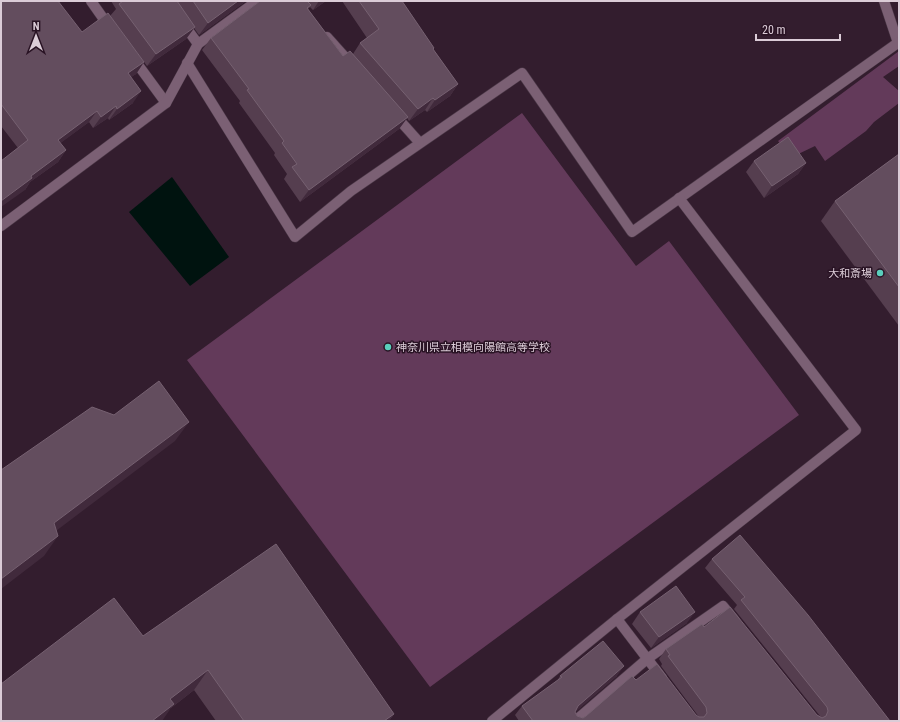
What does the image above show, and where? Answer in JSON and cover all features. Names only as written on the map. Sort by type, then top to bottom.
[{"type":"street","points":[[91,1],[114,33]]},
{"type":"street","points":[[167,1],[198,44]]},
{"type":"street","points":[[1,226],[166,104],[198,44],[257,1]]},
{"type":"street","points":[[187,63],[295,237],[351,191],[419,142],[522,73],[632,232],[899,43],[884,1]]},
{"type":"street","points":[[322,30],[358,72]]},
{"type":"street","points":[[128,52],[166,104]]},
{"type":"street","points":[[389,107],[419,142]]},
{"type":"street","points":[[492,721],[617,619],[856,430],[679,198]]},
{"type":"street","points":[[575,721],[647,659],[723,606],[742,630]]},
{"type":"street","points":[[617,619],[666,684]]},
{"type":"shaded area","points":[[899,51],[899,66],[883,77],[899,91],[899,103],[874,122],[866,131],[825,161],[815,146],[792,157],[778,141]]},
{"type":"shaded area","points":[[522,113],[636,266],[669,241],[799,415],[430,687],[187,360]]},
{"type":"shaded area","points":[[172,177],[229,257],[190,286],[129,212]]},
{"type":"building","points":[[1,1],[58,1],[82,32],[108,13],[144,62],[128,73],[141,91],[117,109],[116,106],[101,117],[97,111],[58,140],[66,150],[1,201],[1,161],[28,140],[1,104]]},
{"type":"building","points":[[123,1],[177,1],[195,27],[156,54],[119,4]]},
{"type":"building","points":[[193,1],[238,1],[208,23]]},
{"type":"building","points":[[260,1],[307,1],[311,5],[307,8],[343,56],[350,51],[408,117],[309,190],[292,167],[297,164],[282,143],[284,141],[247,90],[249,89],[211,38]]},
{"type":"building","points":[[359,1],[402,1],[458,84],[435,100],[433,98],[418,109],[360,43],[379,29]]},
{"type":"building","points":[[788,137],[806,163],[772,186],[754,161]]},
{"type":"building","points":[[899,154],[899,287],[835,201]]},
{"type":"building","points":[[159,381],[189,422],[54,523],[58,536],[1,579],[1,470],[92,407],[114,415]]},
{"type":"building","points":[[740,535],[808,615],[890,721],[533,721],[522,706],[562,677],[560,676],[603,641],[624,666],[578,706],[575,712],[577,716],[583,718],[632,676],[636,680],[657,664],[696,715],[699,717],[704,717],[707,713],[706,707],[668,656],[670,655],[666,649],[702,624],[704,627],[730,607],[817,715],[822,718],[826,716],[828,711],[827,707],[741,600],[745,597],[712,559]]},
{"type":"building","points":[[276,544],[394,714],[384,721],[244,721],[208,670],[170,699],[174,704],[152,721],[1,721],[1,684],[114,598],[143,636]]},
{"type":"building","points":[[676,586],[695,612],[659,637],[640,612]]},
{"type":"place","name":"大和斎場","points":[[880,273]]},
{"type":"place","name":"神奈川県立相模向陽館高等学校","points":[[388,347]]}]
